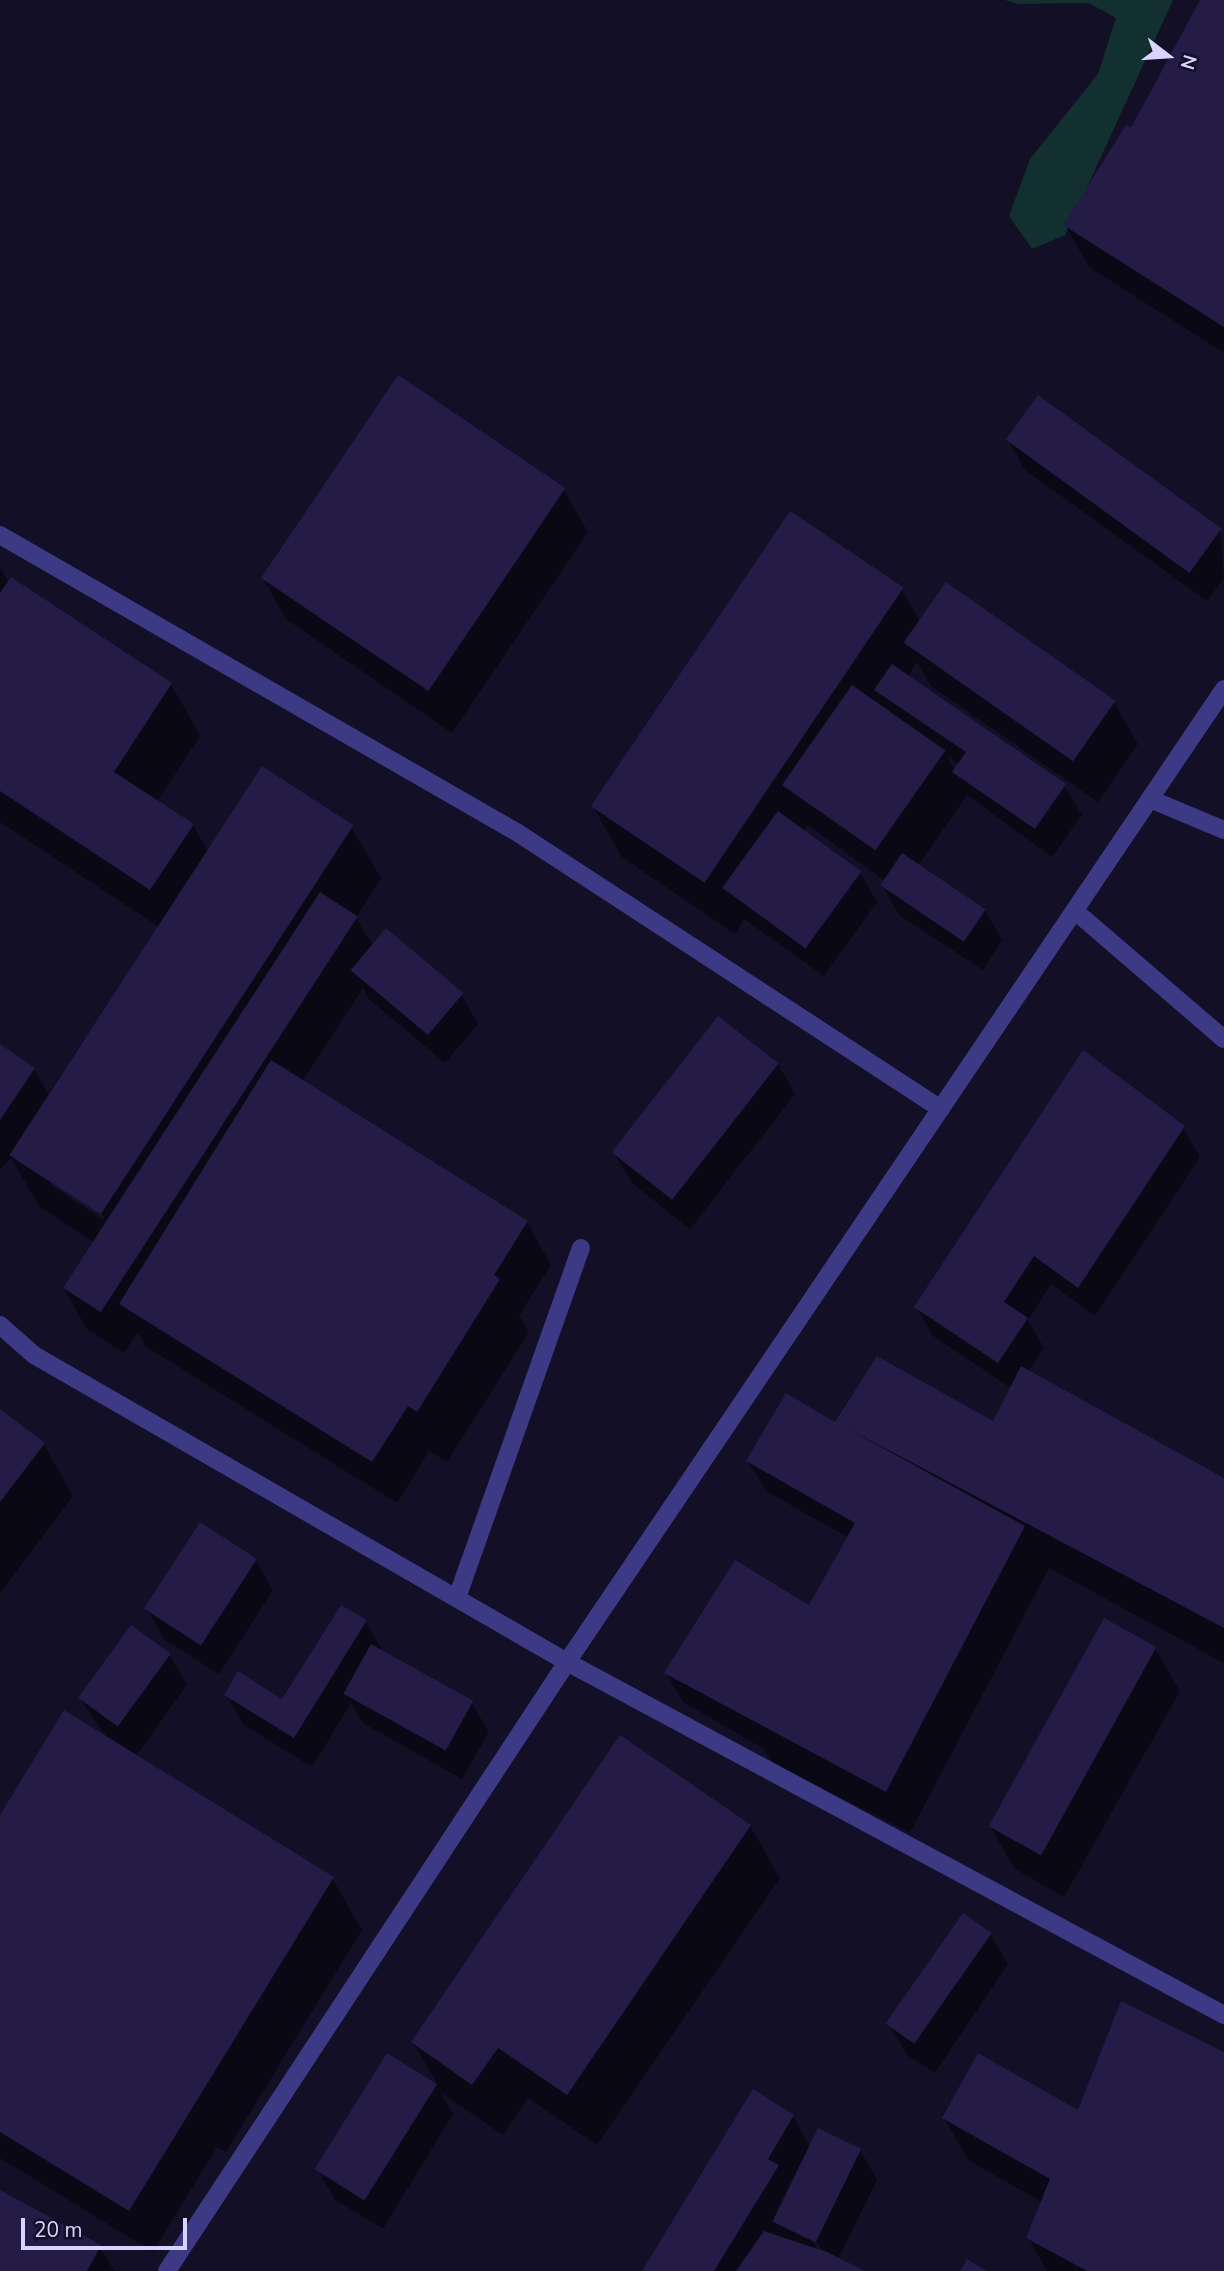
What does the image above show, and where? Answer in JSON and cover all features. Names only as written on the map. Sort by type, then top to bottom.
[{"type":"street","points":[[0,535],[518,833],[941,1109]]},
{"type":"street","points":[[167,2271],[567,1662],[1224,689]]},
{"type":"street","points":[[1150,799],[1224,830]]},
{"type":"street","points":[[1075,911],[1224,1040]]},
{"type":"street","points":[[458,1595],[581,1248]]},
{"type":"street","points":[[0,1325],[34,1355],[458,1595],[567,1662],[1224,2015]]},
{"type":"green space","points":[[1005,0],[1173,0],[1065,235],[1032,249],[1009,216],[1030,159],[1098,74],[1116,18],[1089,3],[1017,4]]},
{"type":"building","points":[[1200,0],[1224,0],[1224,327],[1063,225],[1126,125],[1131,128]]},
{"type":"building","points":[[398,375],[565,488],[428,691],[261,578]]},
{"type":"building","points":[[1038,395],[1222,528],[1189,573],[1006,439]]},
{"type":"building","points":[[790,511],[904,588],[705,883],[591,806]]},
{"type":"building","points":[[11,577],[172,683],[114,772],[194,824],[150,890],[0,791],[0,593]]},
{"type":"building","points":[[946,582],[1116,701],[1073,761],[904,643]]},
{"type":"building","points":[[892,664],[1066,784],[1035,829],[952,772],[966,752],[874,690]]},
{"type":"building","points":[[852,685],[945,750],[875,850],[782,785]]},
{"type":"building","points":[[262,766],[353,825],[101,1215],[9,1155]]},
{"type":"building","points":[[778,811],[861,872],[805,948],[722,888]]},
{"type":"building","points":[[902,853],[986,909],[964,942],[880,885]]},
{"type":"building","points":[[320,892],[358,917],[101,1312],[63,1288]]},
{"type":"building","points":[[386,928],[463,993],[428,1035],[351,970]]},
{"type":"building","points":[[718,1016],[779,1063],[672,1200],[611,1152]]},
{"type":"building","points":[[0,1044],[35,1068],[0,1120]]},
{"type":"building","points":[[1083,1050],[1185,1126],[1078,1288],[1034,1256],[1004,1302],[1028,1318],[998,1363],[914,1307]]},
{"type":"building","points":[[271,1060],[528,1221],[494,1275],[500,1279],[417,1412],[408,1406],[372,1462],[119,1304]]},
{"type":"building","points":[[877,1356],[993,1421],[1021,1366],[1224,1478],[1224,1628],[843,1426],[1025,1526],[886,1792],[664,1673],[735,1560],[809,1605],[855,1523],[746,1461],[786,1393],[835,1422]]},
{"type":"building","points":[[0,1409],[45,1443],[0,1502]]},
{"type":"building","points":[[200,1522],[257,1559],[201,1645],[144,1608]]},
{"type":"building","points":[[341,1605],[367,1620],[294,1738],[224,1695],[238,1671],[282,1699]]},
{"type":"building","points":[[1104,1618],[1156,1647],[1041,1855],[989,1826]]},
{"type":"building","points":[[131,1625],[171,1654],[118,1727],[78,1698]]},
{"type":"building","points":[[371,1644],[473,1701],[446,1751],[343,1694]]},
{"type":"building","points":[[64,1710],[334,1877],[129,2211],[0,2132],[0,1815]]},
{"type":"building","points":[[620,1735],[751,1825],[567,2095],[498,2048],[472,2085],[411,2042]]},
{"type":"building","points":[[963,1913],[992,1933],[914,2044],[886,2024]]},
{"type":"building","points":[[1121,2001],[1224,2052],[1224,2271],[1087,2271],[1026,2238],[1050,2179],[942,2118],[978,2053],[1078,2110]]},
{"type":"building","points":[[387,2053],[437,2084],[364,2200],[314,2169]]},
{"type":"building","points":[[753,2089],[794,2115],[768,2159],[779,2165],[714,2271],[642,2271]]},
{"type":"building","points":[[818,2128],[861,2149],[816,2243],[772,2221]]},
{"type":"building","points":[[0,2190],[101,2245],[87,2271],[0,2271]]},
{"type":"building","points":[[764,2231],[827,2252],[865,2271],[736,2271]]},
{"type":"building","points":[[967,2259],[986,2271],[960,2271]]}]
